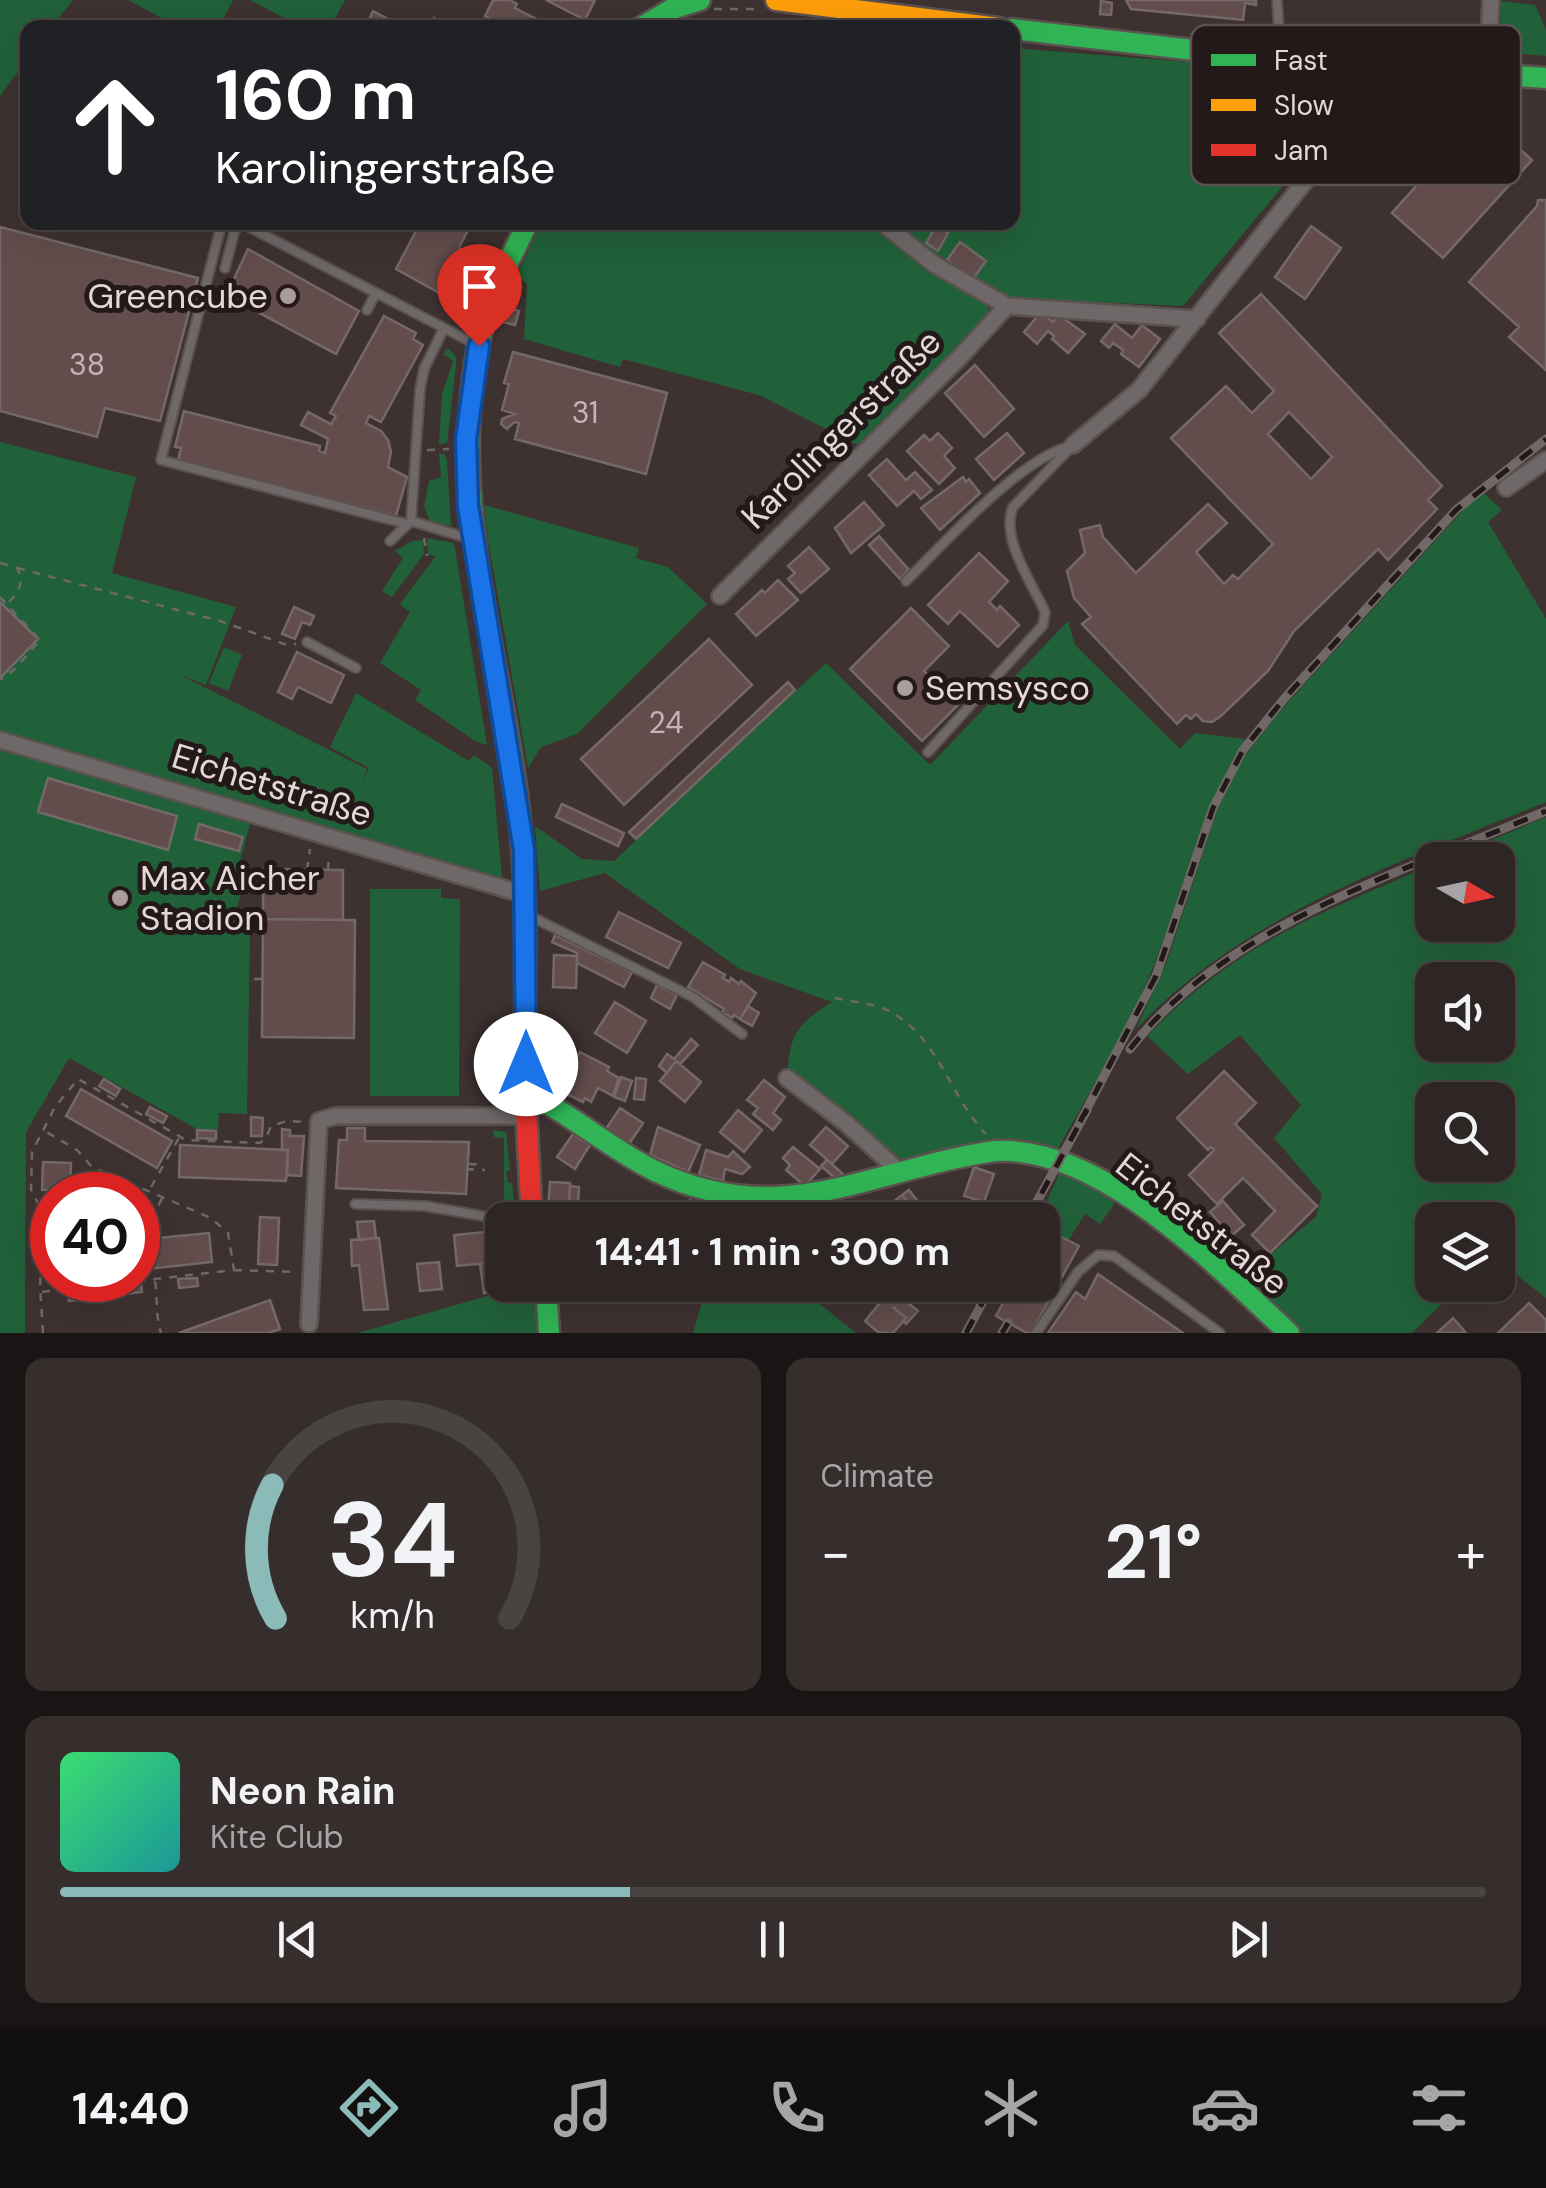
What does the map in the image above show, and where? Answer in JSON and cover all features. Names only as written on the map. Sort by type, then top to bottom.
[{"type":"street","points":[[653,20],[700,0]]},
{"type":"street","points":[[776,0],[935,20]]},
{"type":"street","points":[[1490,25],[1491,0]]},
{"type":"street","points":[[1020,30],[1191,50]]},
{"type":"street","points":[[1521,76],[1546,78]]},
{"type":"street","points":[[1073,445],[1139,390],[1302,185]]},
{"type":"street","points":[[524,230],[493,300],[479,346],[466,439],[472,539],[517,794],[526,905],[525,1116],[531,1202]]},
{"type":"street","points":[[891,230],[934,264],[1007,306],[1197,319]]},
{"type":"street","name":"Karolingerstraße","points":[[720,596],[1007,306]]},
{"type":"street","points":[[1506,488],[1546,460]]},
{"type":"street","name":"Eichetstraße","points":[[0,740],[526,905]]},
{"type":"street","points":[[788,1078],[900,1172]]},
{"type":"street","name":"Eichetstraße","points":[[525,1091],[548,1101],[640,1163],[667,1176],[744,1198],[772,1200],[838,1190],[900,1172],[1006,1150],[1041,1155],[1116,1193],[1220,1270],[1289,1333]]},
{"type":"street","points":[[309,1324],[320,1121],[335,1116],[525,1116]]},
{"type":"street","points":[[547,1302],[549,1333]]},
{"type":"lane","points":[[1277,0],[1279,25]]},
{"type":"lane","points":[[220,230],[161,460],[472,539]]},
{"type":"lane","points":[[225,268],[236,230]]},
{"type":"lane","points":[[254,230],[479,346]]},
{"type":"lane","points":[[367,310],[376,293]]},
{"type":"lane","points":[[390,541],[409,523],[416,482],[416,414],[424,369],[444,328]]},
{"type":"lane","points":[[906,581],[1020,476],[1054,450],[1073,445]]},
{"type":"lane","points":[[928,752],[1042,625],[1045,612],[1010,535],[1008,519],[1014,507],[1073,445]]},
{"type":"lane","points":[[307,642],[356,668]]},
{"type":"lane","points":[[526,905],[693,997],[742,1034]]},
{"type":"lane","points":[[355,1204],[425,1206],[485,1216]]},
{"type":"lane","points":[[1036,1333],[1078,1272],[1098,1255],[1114,1256],[1220,1333]]},
{"type":"path","points":[[415,450],[450,449]]},
{"type":"path","points":[[423,525],[427,556]]},
{"type":"path","points":[[0,563],[220,621],[287,645],[307,642]]},
{"type":"path","points":[[7,604],[22,582],[17,568]]},
{"type":"path","points":[[0,598],[40,640],[0,680]]},
{"type":"path","points":[[307,870],[312,843]]},
{"type":"path","points":[[328,870],[331,848]]},
{"type":"path","points":[[254,979],[262,979]]},
{"type":"path","points":[[835,998],[889,1012],[904,1022],[934,1053],[973,1121],[1006,1150]]},
{"type":"path","points":[[31,1172],[32,1152],[42,1129],[78,1080],[186,1140],[250,1144],[266,1138],[271,1126],[287,1121],[318,1126]]},
{"type":"path","points":[[42,1129],[104,1172]]},
{"type":"path","points":[[159,1172],[180,1136]]},
{"type":"path","points":[[466,1169],[485,1167],[470,1164],[468,1147]]},
{"type":"path","points":[[160,1195],[202,1212],[228,1233],[234,1270]]},
{"type":"path","points":[[160,1203],[163,1196]]},
{"type":"path","points":[[160,1279],[234,1270],[311,1272]]},
{"type":"path","points":[[41,1302],[43,1333]]},
{"type":"path","points":[[156,1302],[154,1314],[162,1333]]},
{"type":"green space","points":[[0,0],[73,0],[57,20],[20,20],[20,69],[0,96]]},
{"type":"green space","points":[[128,0],[233,0],[223,20],[166,20]]},
{"type":"green space","points":[[250,0],[345,0],[334,20],[288,20]]},
{"type":"green space","points":[[1500,1],[1535,5],[1546,30],[1546,56],[1521,54],[1521,25],[1500,25]]},
{"type":"green space","points":[[1020,49],[1191,62],[1191,185],[1284,185],[1183,306],[1006,298],[974,284],[899,230],[1020,230]]},
{"type":"green space","points":[[538,230],[881,230],[938,274],[987,304],[990,313],[986,322],[860,446],[759,395],[623,359],[620,367],[524,339],[527,284],[517,276]]},
{"type":"green space","points":[[448,348],[456,357],[456,365],[447,443],[439,444],[442,394],[453,361],[443,354]]},
{"type":"green space","points":[[463,364],[467,370],[458,522],[454,444]]},
{"type":"green space","points":[[0,442],[136,477],[112,573],[236,607],[206,685],[178,674],[367,769],[361,783],[369,768],[330,747],[356,693],[469,761],[474,755],[492,768],[502,877],[498,880],[0,735]]},
{"type":"green space","points":[[439,453],[447,460],[451,526],[430,521],[424,507],[429,481],[441,477]]},
{"type":"green space","points":[[1484,493],[1502,510],[1488,522],[1546,619],[1546,802],[1449,842],[1415,842],[1415,856],[1328,894],[1226,953],[1179,988],[1136,1029],[1166,964],[1218,808],[1246,754],[1281,710],[1464,509]]},
{"type":"green space","points":[[484,505],[639,548],[636,558],[668,567],[707,604],[577,734],[541,747],[528,768],[488,540]]},
{"type":"green space","points":[[427,538],[454,543],[487,745],[415,700],[421,690],[380,663],[410,612],[400,604],[436,556],[428,555]]},
{"type":"green space","points":[[423,540],[424,554],[392,597],[382,591],[403,558],[395,551],[412,541]]},
{"type":"green space","points":[[1068,621],[1075,645],[1180,749],[1195,733],[1245,739],[1216,793],[1144,990],[1055,1154],[905,1166],[788,1070],[791,1046],[799,1029],[832,1002],[740,969],[605,873],[540,891],[535,826],[582,859],[614,861],[826,663],[930,765]]},
{"type":"green space","points":[[224,647],[242,655],[228,691],[209,683]]},
{"type":"green space","name":"Max Aicher Stadion","points":[[0,747],[251,820],[237,873],[246,877],[234,918],[250,929],[247,1114],[219,1113],[218,1130],[197,1129],[69,1058],[26,1132],[25,1333],[0,1333]]},
{"type":"green space","points":[[1546,817],[1546,1298],[1515,1274],[1515,1202],[1415,1202],[1415,1302],[1444,1302],[1412,1333],[1293,1333],[1240,1279],[1316,1217],[1322,1194],[1274,1138],[1301,1105],[1240,1035],[1188,1074],[1147,1036],[1180,1004],[1246,955],[1352,899],[1415,872],[1415,942],[1515,942],[1515,842],[1487,842]]},
{"type":"green space","points":[[370,889],[441,889],[441,898],[460,899],[459,1096],[370,1096]]},
{"type":"green space","points":[[513,902],[517,906],[518,1060],[513,1060]]},
{"type":"green space","points":[[493,1130],[506,1132],[510,1170],[506,1172],[514,1202],[504,1202],[504,1138],[494,1137]]},
{"type":"green space","points":[[1062,1168],[1114,1199],[1100,1224],[1085,1214],[1068,1241],[1060,1237],[1060,1202],[1046,1202]]},
{"type":"green space","points":[[485,1297],[485,1302],[539,1302],[541,1333],[358,1333]]},
{"type":"green space","points":[[702,1302],[817,1302],[856,1333],[693,1333]]},
{"type":"building","points":[[493,0],[510,0],[517,4],[515,8],[538,20],[492,20],[485,16]]},
{"type":"building","points":[[546,0],[595,0],[585,20]]},
{"type":"building","points":[[1126,0],[1256,0],[1256,5],[1245,3],[1243,20],[1131,9]]},
{"type":"building","points":[[1101,1],[1112,3],[1111,15],[1100,14]]},
{"type":"building","points":[[373,11],[390,20],[369,20]]},
{"type":"building","points":[[1521,150],[1532,160],[1521,172]]},
{"type":"building","points":[[1417,185],[1509,185],[1443,258],[1392,213]]},
{"type":"building","points":[[1538,200],[1546,200],[1546,370],[1509,337],[1519,327],[1469,282],[1537,206]]},
{"type":"building","points":[[1311,226],[1341,248],[1305,299],[1275,277]]},
{"type":"building","points":[[0,227],[198,278],[160,421],[105,408],[97,437],[0,411]]},
{"type":"building","points":[[468,230],[459,248],[466,251],[443,295],[396,269],[416,231]]},
{"type":"building","points":[[934,230],[948,233],[938,251],[926,243]]},
{"type":"building","points":[[960,242],[986,261],[973,279],[947,260]]},
{"type":"building","name":"Greencube","points":[[248,249],[359,311],[336,354],[241,303],[247,290],[232,283]]},
{"type":"building","points":[[1261,294],[1442,486],[1428,500],[1437,509],[1388,560],[1378,549],[1294,631],[1268,671],[1221,716],[1212,722],[1203,721],[1196,714],[1191,719],[1186,715],[1177,724],[1082,624],[1091,617],[1074,598],[1067,571],[1085,553],[1080,530],[1100,525],[1103,537],[1136,573],[1208,504],[1227,523],[1196,552],[1224,584],[1233,575],[1238,579],[1273,544],[1171,438],[1226,386],[1252,413],[1274,391],[1219,333]],"holes":[[[1289,412],[1332,457],[1311,479],[1268,434]]]},
{"type":"building","points":[[507,307],[519,311],[515,325],[503,322]]},
{"type":"building","points":[[1041,312],[1053,322],[1059,315],[1085,334],[1068,353],[1048,331],[1037,344],[1024,332]]},
{"type":"building","points":[[384,316],[416,333],[413,339],[423,345],[381,422],[369,416],[366,423],[388,440],[388,467],[407,477],[396,516],[178,460],[181,448],[175,447],[184,411],[320,446],[319,451],[325,453],[328,439],[301,425],[308,412],[331,424],[336,416],[330,413]]},
{"type":"building","points":[[1115,324],[1132,338],[1142,325],[1160,339],[1139,367],[1113,343],[1109,348],[1101,341]]},
{"type":"building","points":[[513,352],[667,393],[646,474],[515,439],[519,423],[514,422],[507,429],[501,424],[502,419],[515,414],[502,410],[509,384],[504,383]]},
{"type":"building","points":[[975,365],[1014,409],[984,437],[945,393]]},
{"type":"building","points":[[938,433],[952,448],[944,456],[955,468],[939,484],[907,451],[924,435],[930,441]]},
{"type":"building","points":[[1007,433],[1024,453],[994,480],[976,459]]},
{"type":"building","points":[[887,459],[906,480],[915,472],[932,490],[921,499],[914,491],[897,506],[869,475]]},
{"type":"building","points":[[963,477],[980,493],[940,530],[921,508]]},
{"type":"building","points":[[864,502],[884,525],[851,553],[835,528]]},
{"type":"building","points":[[879,536],[909,570],[900,579],[869,545]]},
{"type":"building","points":[[809,547],[829,569],[801,593],[788,579],[795,573],[788,566]]},
{"type":"building","points":[[979,553],[1008,581],[989,602],[997,610],[1000,606],[1019,625],[998,647],[960,611],[948,624],[928,605]]},
{"type":"building","points":[[778,580],[798,600],[756,636],[736,614]]},
{"type":"building","points":[[0,602],[38,639],[0,678]]},
{"type":"building","points":[[294,607],[314,616],[310,625],[302,622],[295,639],[282,634]]},
{"type":"building","name":"Semsysco","points":[[911,608],[949,646],[924,671],[958,705],[922,741],[850,669]]},
{"type":"building","points":[[709,639],[752,685],[624,805],[581,759]]},
{"type":"building","points":[[297,652],[344,675],[331,703],[298,687],[292,699],[278,692]]},
{"type":"building","points":[[788,682],[795,690],[636,839],[629,832]]},
{"type":"building","points":[[48,778],[177,816],[168,850],[38,812]]},
{"type":"building","points":[[562,804],[624,833],[618,846],[556,817]]},
{"type":"building","points":[[199,824],[243,837],[239,851],[195,839]]},
{"type":"building","points":[[263,869],[343,870],[343,920],[263,919]]},
{"type":"building","points":[[619,912],[681,943],[668,968],[606,937]]},
{"type":"building","points":[[263,919],[355,920],[354,1038],[262,1037]]},
{"type":"building","points":[[555,935],[632,972],[624,987],[577,963],[577,953],[552,942]]},
{"type":"building","points":[[554,955],[577,956],[576,988],[553,987]]},
{"type":"building","points":[[703,962],[725,975],[723,978],[729,982],[731,978],[739,984],[741,981],[756,993],[740,1019],[722,1012],[724,1009],[688,987]]},
{"type":"building","points":[[657,985],[677,995],[670,1009],[651,998]]},
{"type":"building","points":[[615,1002],[646,1021],[627,1053],[595,1033]]},
{"type":"building","points":[[748,1006],[759,1013],[752,1026],[740,1019]]},
{"type":"building","points":[[691,1039],[698,1045],[680,1064],[676,1061],[667,1073],[659,1066],[667,1054],[674,1059]]},
{"type":"building","points":[[580,1052],[609,1067],[607,1071],[619,1078],[613,1096],[598,1088],[591,1102],[585,1098],[583,1102],[560,1091]]},
{"type":"building","points":[[676,1061],[701,1082],[685,1102],[660,1081]]},
{"type":"building","points":[[1224,1071],[1256,1103],[1235,1124],[1317,1206],[1270,1253],[1252,1235],[1275,1211],[1243,1178],[1217,1204],[1189,1175],[1214,1150],[1208,1150],[1177,1118]]},
{"type":"building","points":[[621,1077],[632,1081],[625,1101],[614,1097]]},
{"type":"building","points":[[636,1078],[646,1079],[644,1100],[634,1099]]},
{"type":"building","points":[[104,1079],[120,1089],[116,1096],[99,1086]]},
{"type":"building","points":[[764,1080],[785,1097],[773,1113],[781,1120],[773,1130],[753,1114],[758,1108],[747,1100]]},
{"type":"building","points":[[81,1089],[172,1141],[157,1168],[66,1116]]},
{"type":"building","points":[[150,1107],[167,1116],[163,1123],[146,1114]]},
{"type":"building","points":[[620,1108],[643,1123],[629,1144],[606,1129]]},
{"type":"building","points":[[738,1110],[762,1130],[744,1152],[720,1132]]},
{"type":"building","points":[[251,1117],[263,1118],[262,1136],[251,1136]]},
{"type":"building","points":[[658,1127],[700,1145],[688,1172],[650,1155]]},
{"type":"building","points":[[826,1127],[848,1146],[832,1164],[810,1145]]},
{"type":"building","points":[[347,1128],[365,1128],[365,1141],[469,1142],[466,1194],[336,1188],[339,1140],[347,1140]]},
{"type":"building","points":[[282,1129],[290,1130],[290,1136],[304,1136],[301,1176],[287,1175],[288,1150],[282,1150]]},
{"type":"building","points":[[197,1130],[216,1131],[216,1139],[197,1138]]},
{"type":"building","points":[[573,1134],[590,1145],[575,1169],[557,1157]]},
{"type":"building","points":[[180,1145],[288,1150],[286,1181],[179,1177]]},
{"type":"building","points":[[793,1147],[820,1169],[805,1186],[786,1170],[790,1165],[783,1158]]},
{"type":"building","points":[[706,1150],[728,1157],[733,1151],[750,1167],[742,1174],[725,1169],[723,1181],[699,1175]]},
{"type":"building","points":[[827,1160],[842,1173],[837,1180],[821,1166]]},
{"type":"building","points":[[43,1162],[71,1163],[71,1172],[43,1172]]},
{"type":"building","points":[[974,1167],[994,1174],[984,1202],[964,1196]]},
{"type":"building","points":[[550,1182],[570,1183],[569,1202],[548,1202]]},
{"type":"building","points":[[570,1186],[579,1187],[578,1202],[569,1202]]},
{"type":"building","points":[[909,1190],[918,1202],[907,1202],[902,1195]]},
{"type":"building","points":[[1223,1201],[1244,1225],[1231,1236],[1210,1212]]},
{"type":"building","points":[[260,1217],[279,1218],[277,1265],[258,1264]]},
{"type":"building","points":[[374,1221],[376,1238],[359,1240],[357,1222]]},
{"type":"building","points":[[485,1232],[485,1263],[457,1266],[454,1235]]},
{"type":"building","points":[[209,1233],[212,1262],[160,1268],[160,1238]]},
{"type":"building","points":[[1060,1236],[1079,1246],[1060,1280]]},
{"type":"building","points":[[379,1238],[388,1309],[364,1310],[359,1265],[352,1266],[351,1240]]},
{"type":"building","points":[[439,1262],[442,1289],[420,1291],[417,1264]]},
{"type":"building","points":[[485,1263],[485,1293],[484,1293],[480,1264]]},
{"type":"building","points":[[1098,1274],[1183,1333],[1048,1333],[1076,1292],[1085,1299]]},
{"type":"building","points":[[197,1278],[198,1286],[179,1288],[178,1279]]},
{"type":"building","points":[[270,1300],[280,1329],[268,1333],[179,1333]]},
{"type":"building","points":[[881,1302],[887,1302],[906,1318],[893,1333],[879,1333],[865,1321]]},
{"type":"building","points":[[899,1302],[907,1302],[918,1311],[906,1324],[906,1318],[894,1308]]},
{"type":"building","points":[[1004,1302],[1048,1302],[1031,1333],[996,1316]]},
{"type":"building","points":[[1529,1303],[1546,1320],[1546,1333],[1498,1333]]},
{"type":"building","points":[[1453,1318],[1466,1333],[1437,1333]]},
{"type":"railway","points":[[1080,1122],[1156,976],[1213,808],[1243,750],[1283,700],[1456,510],[1546,439]]},
{"type":"railway","points":[[1130,1049],[1170,1005],[1216,968],[1267,935],[1378,880],[1546,811]]},
{"type":"railway","points":[[1037,1202],[1087,1110]]},
{"type":"railway","points":[[966,1333],[983,1302]]},
{"type":"railway","points":[[1002,1333],[1008,1323]]},
{"type":"traffic: fast","points":[[653,20],[700,0]]},
{"type":"traffic: fast","points":[[1020,30],[1191,50]]},
{"type":"traffic: fast","points":[[1521,76],[1546,78]]},
{"type":"traffic: fast","points":[[524,230],[495,291],[481,334],[469,448],[478,561],[520,825],[525,901],[525,1091]]},
{"type":"traffic: fast","points":[[525,1091],[655,1171],[701,1188],[744,1196],[826,1191],[995,1151],[1035,1154],[1076,1167],[1155,1215],[1289,1333]]},
{"type":"traffic: fast","points":[[547,1302],[549,1333]]},
{"type":"traffic: slow","points":[[776,0],[935,20]]},
{"type":"traffic: jam","points":[[525,1091],[531,1202]]},
{"type":"place","name":"Greencube","points":[[288,296]]},
{"type":"place","name":"Semsysco","points":[[905,688]]},
{"type":"place","name":"Max Aicher Stadion","points":[[120,898]]},
{"type":"route","points":[[479,346],[466,439],[468,506],[524,850],[526,1064]]}]
